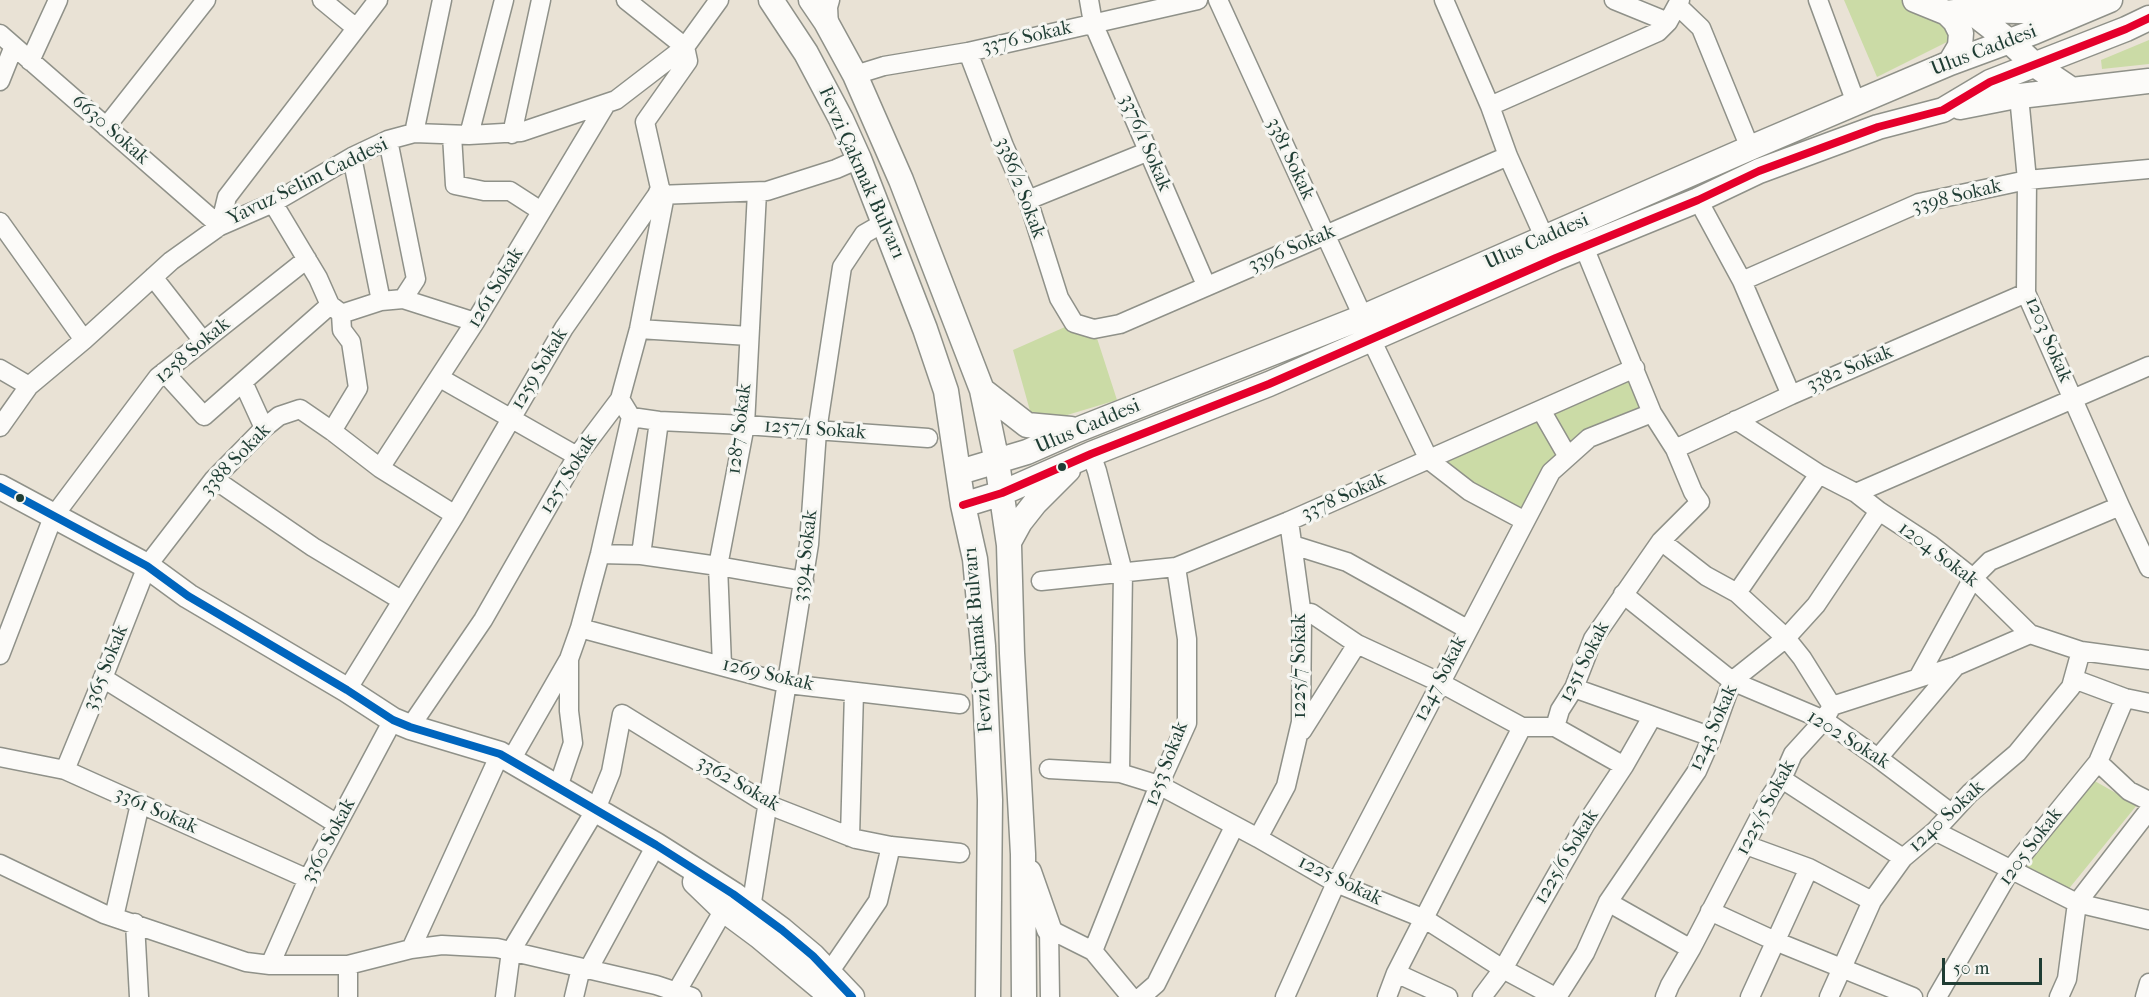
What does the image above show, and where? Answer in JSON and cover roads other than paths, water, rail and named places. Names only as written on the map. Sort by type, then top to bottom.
[{"type":"main road","name":"Fevzi Çakmak Bulvarı","points":[[771,0],[806,54],[841,119],[859,159],[885,222],[946,391],[960,472],[963,505],[975,559],[983,646],[990,800],[988,997]]},
{"type":"main road","name":"Fevzi Çakmak Bulvarı","points":[[811,0],[829,27],[855,75],[901,180],[982,390],[997,462],[1009,542],[1023,854],[1024,997]]},
{"type":"main road","name":"Ulus Caddesi","points":[[963,505],[1002,493],[1086,456],[1269,384],[1367,328],[1545,239],[1950,63],[2102,4]]},
{"type":"main road","points":[[1936,6],[2019,11],[2102,4]]},
{"type":"main road","points":[[1936,6],[2009,41],[2035,66],[2072,90]]},
{"type":"main road","points":[[1936,6],[1955,21],[1961,33],[1960,46],[1950,63]]},
{"type":"main road","name":"Ulus Caddesi","points":[[960,472],[1027,452],[1077,430],[1367,328],[1584,247],[1698,200],[1760,171],[1867,131],[1943,110],[1990,82],[2035,66],[2149,18]]},
{"type":"main road","points":[[2098,40],[2081,53],[2075,63],[2079,73],[2099,87]]},
{"type":"main road","points":[[1943,110],[2019,96],[2149,81]]},
{"type":"main road","points":[[982,390],[1027,425],[1077,430]]},
{"type":"main road","points":[[1009,542],[1020,522],[1035,503],[1056,480],[1086,456]]},
{"type":"main road","points":[[0,487],[147,566],[188,596],[401,724],[506,757],[656,845],[736,904],[759,936],[830,985],[852,997]]},
{"type":"main road","points":[[1023,854],[1049,929]]},
{"type":"main road","points":[[978,997],[988,962]]},
{"type":"street","points":[[30,61],[58,0]]},
{"type":"street","points":[[106,127],[206,0]]},
{"type":"street","points":[[322,0],[356,28]]},
{"type":"street","points":[[220,226],[227,197],[378,0]]},
{"type":"street","points":[[414,133],[441,0]]},
{"type":"street","points":[[504,0],[461,135],[455,185],[484,191],[510,191],[541,211]]},
{"type":"street","points":[[512,134],[541,0]]},
{"type":"street","points":[[626,0],[685,47],[688,61],[645,122],[661,195],[757,192],[836,169],[859,159]]},
{"type":"street","name":"Yavuz Selim Caddesi","points":[[0,427],[29,386],[84,340],[171,261],[220,226],[273,203],[352,157],[388,141],[414,133],[512,134],[616,100],[685,47],[719,0]]},
{"type":"street","points":[[829,27],[830,0]]},
{"type":"street","name":"3376/1 Sokak","points":[[1089,0],[1093,23],[1206,285]]},
{"type":"street","name":"3376 Sokak","points":[[855,75],[884,66],[969,52],[1198,0]]},
{"type":"street","name":"3381 Sokak","points":[[1218,0],[1429,460]]},
{"type":"street","points":[[1444,0],[1545,239]]},
{"type":"street","points":[[1614,0],[1668,22]]},
{"type":"street","points":[[1818,0],[1856,103]]},
{"type":"street","points":[[1490,106],[1658,32],[1668,22],[1679,3],[1701,28],[1750,148]]},
{"type":"street","name":"6630 Sokak","points":[[0,34],[220,226]]},
{"type":"street","points":[[0,81],[14,46]]},
{"type":"street","name":"3386/2 Sokak","points":[[969,52],[1004,146],[1028,200],[1059,298],[1074,323]]},
{"type":"street","name":"1203 Sokak","points":[[2019,96],[2027,180],[2026,292],[2149,568]]},
{"type":"street","name":"1261 Sokak","points":[[380,468],[475,322],[606,104]]},
{"type":"street","points":[[388,141],[416,279],[403,299]]},
{"type":"street","points":[[1028,200],[1149,151]]},
{"type":"street","name":"3396 Sokak","points":[[1074,323],[1094,329],[1120,324],[1508,156]]},
{"type":"street","points":[[352,157],[381,301]]},
{"type":"street","name":"3398 Sokak","points":[[1742,281],[1919,203],[2027,180],[2149,168]]},
{"type":"street","name":"1287 Sokak","points":[[722,665],[718,566],[745,425],[757,192]]},
{"type":"street","name":"1257 Sokak","points":[[401,724],[483,620],[577,456],[620,399],[639,329],[661,195]]},
{"type":"street","name":"1259 Sokak","points":[[347,690],[455,515],[564,328],[661,195]]},
{"type":"street","points":[[1698,200],[1742,281],[1791,395]]},
{"type":"street","points":[[273,203],[336,309],[342,330],[351,342],[358,388],[332,431],[380,468],[455,515]]},
{"type":"street","points":[[0,222],[84,340]]},
{"type":"street","name":"3394 Sokak","points":[[736,904],[769,805],[804,581],[817,431],[842,267],[864,234],[885,222]]},
{"type":"street","name":"1251 Sokak","points":[[1522,727],[1555,727],[1560,710],[1575,688],[1593,639],[1661,541],[1700,502],[1693,492],[1675,449],[1652,413],[1584,247]]},
{"type":"street","name":"1258 Sokak","points":[[0,655],[53,517],[158,377],[307,259]]},
{"type":"street","points":[[153,277],[203,341]]},
{"type":"street","name":"3382 Sokak","points":[[1675,449],[1791,395],[2026,292]]},
{"type":"street","points":[[164,372],[204,416],[243,382],[336,309],[403,299],[475,322]]},
{"type":"street","points":[[639,329],[749,336]]},
{"type":"street","points":[[1856,493],[2149,366]]},
{"type":"street","name":"3378 Sokak","points":[[1041,581],[1176,567],[1429,460],[1635,368]]},
{"type":"street","points":[[0,369],[29,386]]},
{"type":"street","points":[[440,378],[577,456]]},
{"type":"street","points":[[243,382],[264,428]]},
{"type":"street","points":[[411,949],[506,757],[569,659],[600,554],[631,417],[620,399]]},
{"type":"street","name":"3388 Sokak","points":[[147,566],[214,479],[264,428],[279,416],[300,409],[332,431]]},
{"type":"street","points":[[1541,410],[1568,457]]},
{"type":"street","name":"1247 Sokak","points":[[1286,997],[1336,884],[1439,682],[1551,472],[1589,438],[1652,413]]},
{"type":"street","name":"1257/1 Sokak","points":[[631,417],[659,421],[928,438]]},
{"type":"street","name":"1204 Sokak","points":[[1736,420],[1819,474],[1856,493],[1931,545],[1973,578],[2030,634],[2081,651],[2149,660]]},
{"type":"street","points":[[641,555],[659,421]]},
{"type":"street","points":[[1086,456],[1097,471],[1123,572],[1120,773]]},
{"type":"street","points":[[1429,460],[1469,491],[1525,521]]},
{"type":"street","points":[[1737,593],[1819,474]]},
{"type":"street","points":[[214,479],[313,547],[401,600]]},
{"type":"street","points":[[1919,676],[1973,578],[1990,561],[2120,507]]},
{"type":"street","name":"1243 Sokak","points":[[1556,997],[1585,953],[1608,902],[1697,771],[1732,681],[1786,638],[1816,605],[1879,511]]},
{"type":"street","name":"1225/7 Sokak","points":[[1258,838],[1286,786],[1302,722],[1302,616],[1288,521]]},
{"type":"street","points":[[1661,541],[1706,576],[1737,593],[1786,638],[1802,658],[1828,713]]},
{"type":"street","points":[[1293,545],[1347,562],[1467,629]]},
{"type":"street","points":[[600,554],[641,555],[804,581]]},
{"type":"street","name":"3365 Sokak","points":[[64,770],[147,566]]},
{"type":"street","name":"1253 Sokak","points":[[1093,951],[1159,785],[1187,723],[1187,639],[1176,567]]},
{"type":"street","name":"1202 Sokak","points":[[1623,594],[1732,681],[1828,713],[1878,758],[1951,813]]},
{"type":"street","points":[[1302,616],[1311,613],[1357,644],[1439,682],[1522,727],[1396,974],[1387,997]]},
{"type":"street","name":"1269 Sokak","points":[[580,628],[788,684],[960,704]]},
{"type":"street","name":"1225/5 Sokak","points":[[1665,997],[1770,797],[1782,779],[1793,754],[1828,713],[1919,676],[1956,666],[2030,634]]},
{"type":"street","points":[[1298,738],[1357,644]]},
{"type":"street","name":"1240 Sokak","points":[[1829,997],[1844,968],[1872,901],[1903,858],[1935,831],[1970,793],[2016,753],[2071,687],[2081,651]]},
{"type":"street","points":[[558,787],[573,743],[569,711],[569,659]]},
{"type":"street","name":"1225/5 Sokak","points":[[1878,758],[1956,666]]},
{"type":"street","points":[[103,678],[337,824]]},
{"type":"street","points":[[2074,679],[2125,698],[2149,703]]},
{"type":"street","points":[[1575,688],[1712,737]]},
{"type":"street","points":[[850,837],[854,692]]},
{"type":"street","name":"1205 Sokak","points":[[1937,997],[2011,869],[2097,762],[2125,698]]},
{"type":"street","name":"3362 Sokak","points":[[596,810],[611,772],[622,714],[769,805],[850,837],[891,846],[960,853]]},
{"type":"street","name":"1225/6 Sokak","points":[[1482,997],[1503,969],[1585,825],[1653,717]]},
{"type":"street","name":"3360 Sokak","points":[[270,964],[308,879],[337,824],[401,724]]},
{"type":"street","points":[[1555,727],[1624,766]]},
{"type":"street","name":"3361 Sokak","points":[[0,757],[64,770],[308,879]]},
{"type":"street","points":[[2097,762],[2129,791],[2149,801]]},
{"type":"street","name":"1225 Sokak","points":[[1049,769],[1120,773],[1159,785],[1258,838],[1336,884],[1425,919],[1503,969],[1556,997]]},
{"type":"street","points":[[1782,779],[1903,858]]},
{"type":"street","points":[[114,917],[140,804]]},
{"type":"street","points":[[505,997],[511,951],[596,810]]},
{"type":"street","points":[[2059,997],[2067,978],[2077,903],[2149,810]]},
{"type":"street","points":[[1140,997],[1156,984],[1234,827]]},
{"type":"street","points":[[1935,831],[2077,903],[2149,920]]},
{"type":"street","points":[[574,997],[585,969],[656,845]]},
{"type":"street","points":[[1746,845],[1809,868],[1872,901]]},
{"type":"street","points":[[830,985],[878,901],[891,846]]},
{"type":"street","points":[[0,864],[114,917],[246,962],[348,965],[411,949],[442,945],[497,948],[685,994],[736,904]]},
{"type":"street","points":[[1750,997],[1809,868]]},
{"type":"street","points":[[1608,902],[1691,949]]},
{"type":"street","points":[[1710,911],[1908,997]]},
{"type":"street","points":[[135,923],[138,997]]},
{"type":"street","points":[[1050,997],[1049,929],[1093,951],[1131,997]]},
{"type":"street","points":[[348,965],[348,997]]},
{"type":"street","points":[[1396,974],[1448,997]]},
{"type":"street","points":[[2145,997],[2149,983]]}]
